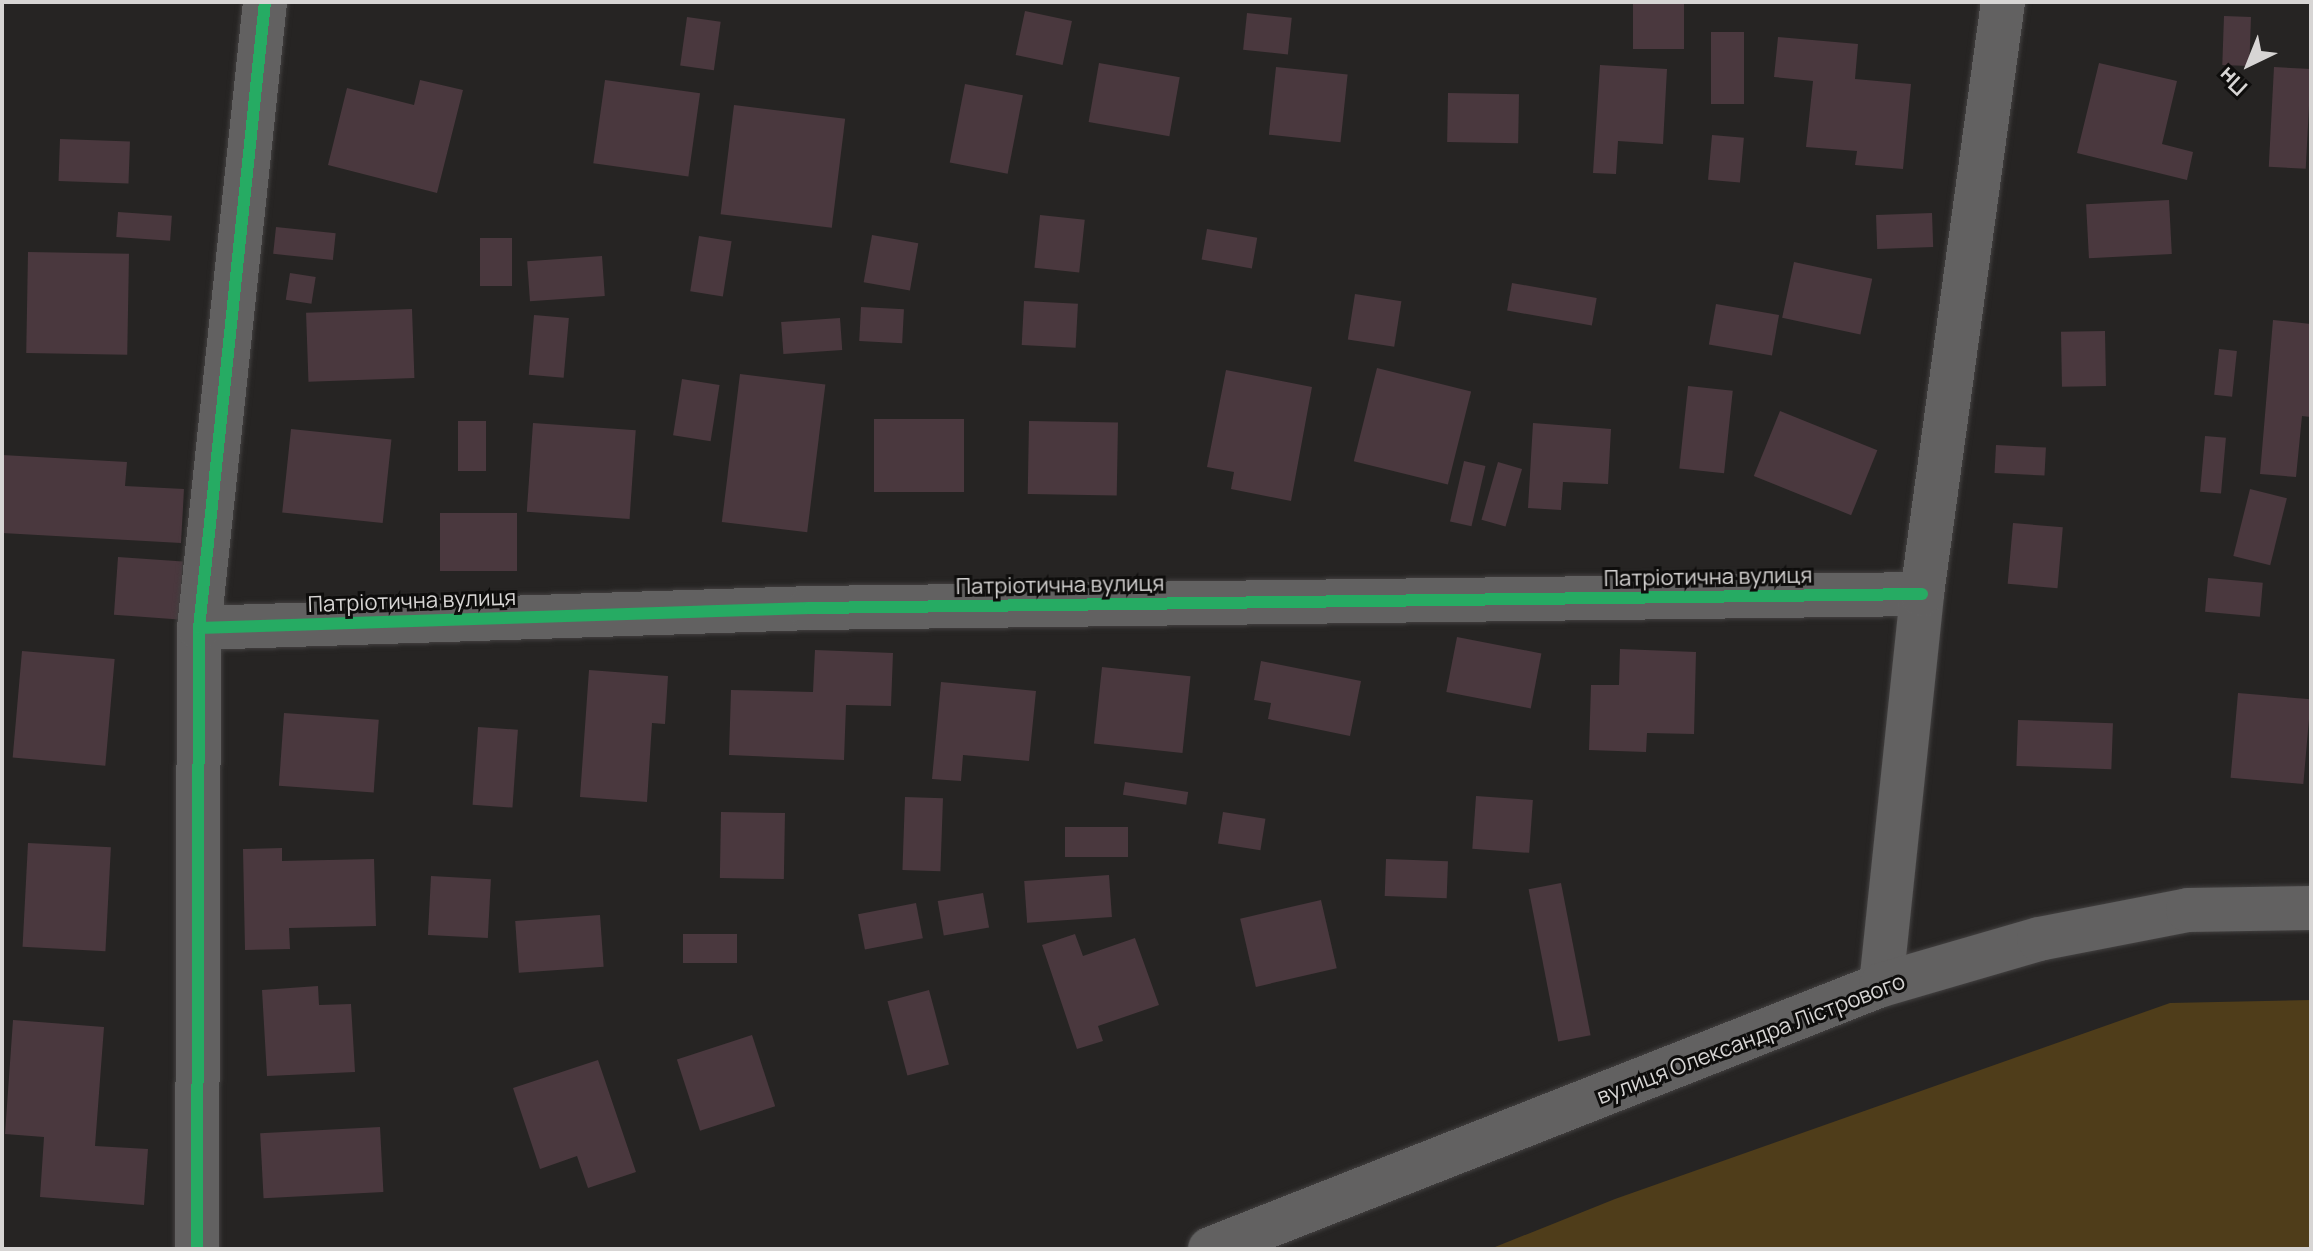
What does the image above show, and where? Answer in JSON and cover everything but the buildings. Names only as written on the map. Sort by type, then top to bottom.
[{"type":"street","points":[[197,1249],[199,628],[265,2]]},
{"type":"street","points":[[1881,985],[1922,594],[2003,2]]},
{"type":"street","name":"Патріотична вулиця","points":[[199,628],[810,608],[1922,594]]},
{"type":"street","name":"вулиця Олександра Лістрового","points":[[1210,1249],[1881,985],[2039,939],[2188,910],[2311,908]]},
{"type":"shaded area","points":[[2311,1000],[2311,1249],[1490,1249],[1615,1199],[2170,1003]]},
{"type":"cycle path","points":[[197,1249],[199,628],[265,2]]},
{"type":"cycle path","points":[[199,628],[810,608],[1922,594]]}]
